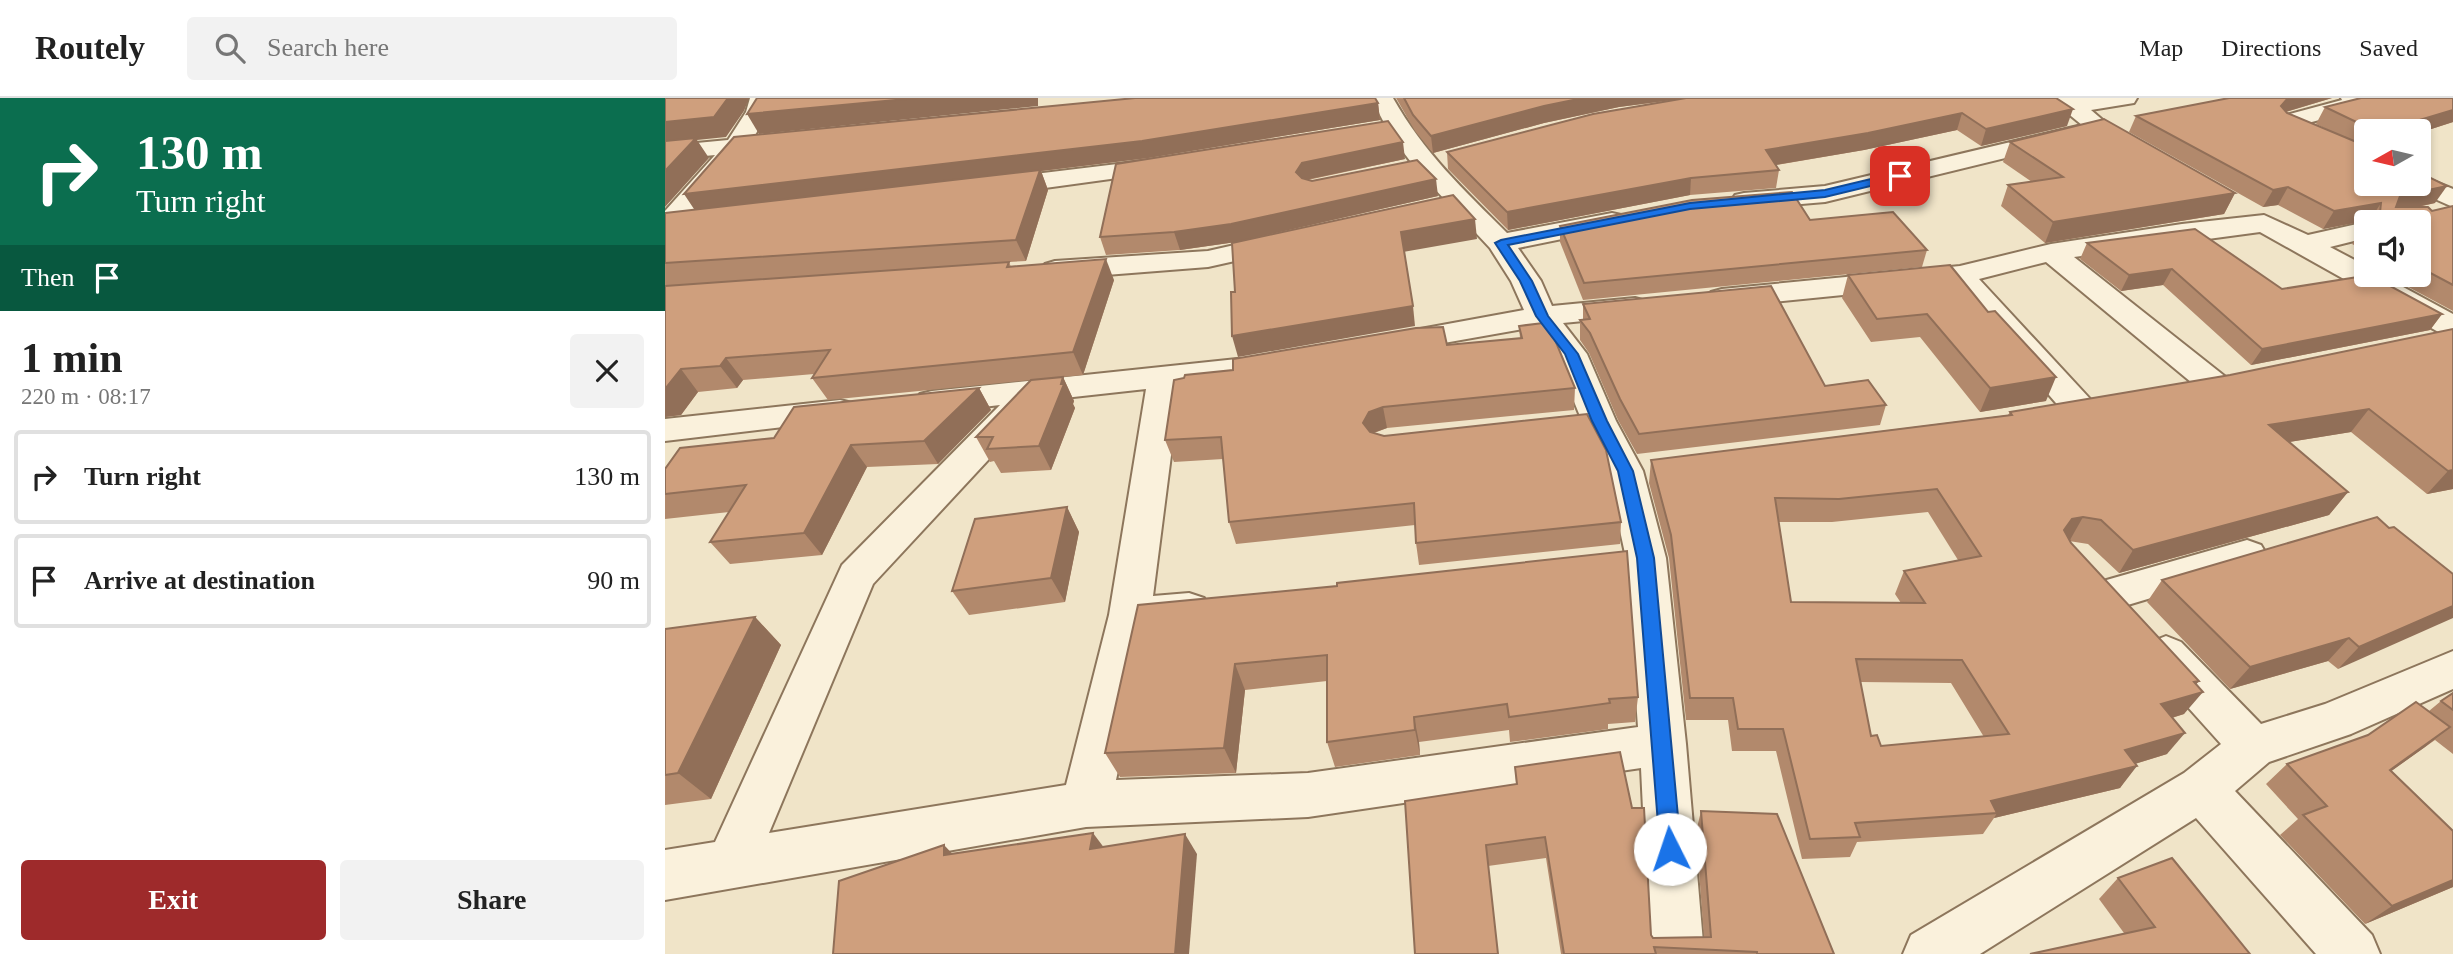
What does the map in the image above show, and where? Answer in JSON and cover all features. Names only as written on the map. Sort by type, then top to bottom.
[{"type":"street","points":[[665,226],[735,146],[760,108],[761,98]]},
{"type":"street","points":[[1382,98],[1449,204],[1501,243],[1526,281],[1542,316],[1571,354],[1580,424],[1638,470],[1663,744],[1677,954]]},
{"type":"street","points":[[2067,102],[2126,98]]},
{"type":"street","points":[[2352,98],[2360,102],[2287,122],[2354,153]]},
{"type":"street","points":[[2067,102],[2101,128],[2124,141]]},
{"type":"street","points":[[1371,131],[1398,127]]},
{"type":"street","points":[[1717,203],[1825,194],[2101,128]]},
{"type":"street","points":[[665,153],[801,140]]},
{"type":"street","points":[[969,190],[1185,162]]},
{"type":"street","points":[[2431,189],[2453,199]]},
{"type":"street","points":[[2229,202],[2453,327]]},
{"type":"street","points":[[2431,215],[2453,210]]},
{"type":"street","points":[[1501,243],[1636,216]]},
{"type":"street","points":[[665,226],[707,221]]},
{"type":"street","points":[[1364,348],[1542,316],[1960,275],[2051,252],[2182,232],[2264,223]]},
{"type":"street","points":[[2305,244],[2354,233]]},
{"type":"street","points":[[1027,272],[1208,259],[1315,235]]},
{"type":"street","points":[[2051,252],[2228,382],[2174,392]]},
{"type":"street","points":[[1960,275],[2094,406],[2041,415]]},
{"type":"street","points":[[2413,345],[2453,337]]},
{"type":"street","points":[[676,443],[709,424],[1164,379],[1272,363]]},
{"type":"street","points":[[1086,804],[1130,615],[1164,379]]},
{"type":"street","points":[[731,863],[856,576],[1032,392]]},
{"type":"street","points":[[2253,747],[2097,579],[2283,545]]},
{"type":"street","points":[[1605,562],[1646,558]]},
{"type":"street","points":[[1130,615],[1225,605]]},
{"type":"street","points":[[1930,954],[2201,789],[2253,747],[2335,720],[2453,669]]},
{"type":"street","points":[[665,875],[1086,804],[1308,795],[1663,744]]},
{"type":"street","points":[[2201,789],[2353,954]]},
{"type":"building","points":[[665,98],[728,98],[714,117],[665,122]]},
{"type":"building","points":[[757,98],[917,98],[747,114]]},
{"type":"building","points":[[1135,98],[1375,98],[1378,103],[1142,141],[684,194],[734,137]]},
{"type":"building","points":[[1404,98],[1583,98],[1431,136],[1413,115]]},
{"type":"building","points":[[1686,98],[2056,98],[2073,109],[1986,129],[1962,113],[1868,133],[1766,150],[1779,170],[1691,178],[1507,212],[1447,152],[1593,114]]},
{"type":"building","points":[[2229,98],[2288,98],[2281,106],[2287,113],[2354,141],[2354,196],[2400,196],[2396,207],[2428,207],[2431,210],[2380,210],[2381,203],[2334,211],[2288,187],[2273,190],[2136,116]]},
{"type":"building","points":[[2361,98],[2453,98],[2453,110],[2423,119],[2354,121],[2325,107]]},
{"type":"building","points":[[2104,119],[2235,193],[2053,222],[2008,185],[2063,177],[2010,142]]},
{"type":"building","points":[[1388,121],[1403,142],[1302,163],[1296,172],[1302,178],[1312,181],[1417,160],[1436,179],[1231,224],[1174,232],[1100,237],[1116,164]]},
{"type":"building","points":[[696,138],[665,171],[665,141]]},
{"type":"building","points":[[1040,170],[1016,240],[665,263],[665,213]]},
{"type":"building","points":[[2431,178],[2447,186],[2431,189]]},
{"type":"building","points":[[1792,192],[1810,220],[1893,212],[1927,250],[1584,283],[1560,226],[1692,200]]},
{"type":"building","points":[[1453,195],[1475,219],[1401,232],[1413,306],[1232,336],[1231,292],[1235,292],[1232,243]]},
{"type":"building","points":[[2453,206],[2453,285],[2431,273],[2431,210]]},
{"type":"building","points":[[2195,229],[2282,289],[2354,278],[2354,287],[2392,287],[2442,314],[2262,349],[2172,269],[2129,275],[2087,243]]},
{"type":"building","points":[[1106,259],[1073,352],[812,378],[830,350],[726,358],[720,366],[681,369],[665,389],[665,286],[1009,262],[1007,267]]},
{"type":"building","points":[[1950,265],[1988,312],[1995,311],[2056,377],[1990,388],[1927,314],[1877,319],[1848,275]]},
{"type":"building","points":[[1771,286],[1825,386],[1868,380],[1886,405],[1639,434],[1590,333],[1580,320],[1590,319],[1583,304]]},
{"type":"building","points":[[1543,323],[1553,335],[1575,388],[1383,407],[1369,412],[1363,423],[1370,432],[1384,436],[1587,414],[1606,450],[1621,522],[1416,543],[1414,503],[1229,522],[1221,437],[1165,440],[1174,380],[1184,378],[1185,375],[1233,370],[1233,359],[1416,328],[1443,327],[1447,345],[1522,338],[1519,326]]},
{"type":"building","points":[[2453,329],[2453,470],[2448,471],[2369,409],[2269,425],[2348,492],[2133,550],[2101,520],[2083,517],[2072,519],[2064,530],[2071,543],[2199,681],[2194,682],[2203,692],[2161,704],[2185,733],[2125,750],[2137,766],[1991,801],[1997,813],[1855,823],[1860,837],[1810,839],[1783,729],[1738,729],[1733,698],[1690,698],[1671,535],[1651,460],[2012,415],[2010,412],[2230,375]],"holes":[[[1937,489],[1981,556],[1904,571],[1925,603],[1791,602],[1775,498],[1839,499]],[[1856,659],[1962,660],[2009,734],[1881,746],[1877,735],[1871,736]]]},
{"type":"building","points":[[1063,377],[1061,384],[1064,384],[1039,446],[987,449],[993,437],[976,437],[1031,380]]},
{"type":"building","points":[[979,388],[924,441],[851,445],[804,533],[710,542],[746,485],[665,494],[665,469],[680,448],[774,438],[794,407]]},
{"type":"building","points":[[1067,507],[1051,578],[952,591],[975,519]]},
{"type":"building","points":[[2377,517],[2389,528],[2394,527],[2453,574],[2453,606],[2359,647],[2349,638],[2250,667],[2162,580]]},
{"type":"building","points":[[1627,551],[1638,697],[1609,699],[1610,703],[1509,717],[1507,704],[1414,717],[1415,730],[1327,742],[1327,655],[1235,664],[1224,748],[1105,753],[1138,605],[1337,586],[1337,583]]},
{"type":"building","points":[[755,617],[678,773],[665,775],[665,629]]},
{"type":"building","points":[[2453,693],[2453,710],[2441,701]]},
{"type":"building","points":[[2416,702],[2450,727],[2390,770],[2453,831],[2453,880],[2392,906],[2303,815],[2327,806],[2287,764],[2368,735]]},
{"type":"building","points":[[1620,752],[1632,808],[1644,808],[1653,938],[1711,937],[1701,811],[1777,814],[1834,954],[1757,954],[1654,947],[1656,954],[1564,954],[1545,837],[1486,845],[1498,954],[1415,954],[1405,801],[1517,784],[1515,767]]},
{"type":"building","points":[[1093,833],[1090,849],[1185,834],[1175,954],[833,954],[839,881],[944,845],[944,855]]},
{"type":"building","points":[[2172,858],[2250,954],[2030,954],[2155,927],[2118,878]]},
{"type":"route","points":[[1670,849],[1646,558],[1625,471],[1599,421],[1571,354],[1542,316],[1526,281],[1501,243],[1690,206],[1825,194],[1900,176]]}]
